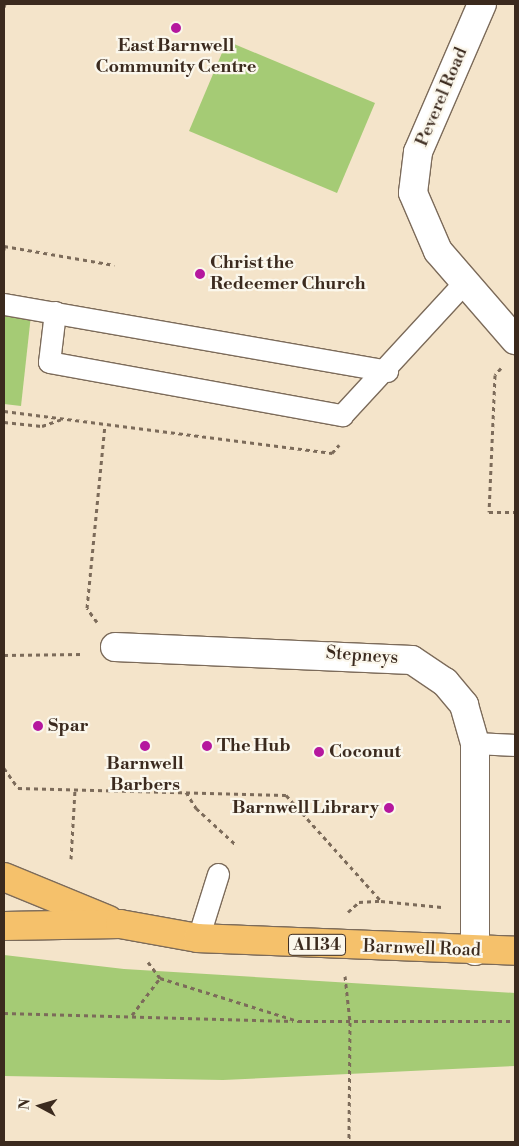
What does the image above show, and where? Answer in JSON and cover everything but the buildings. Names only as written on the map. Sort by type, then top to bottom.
[{"type":"main road","name":"Barnwell Road","points":[[4,877],[120,924]]},
{"type":"main road","name":"Barnwell Road","points":[[4,926],[120,924],[198,938],[475,951],[515,951]]},
{"type":"street","name":"Peverel Road","points":[[482,4],[418,152],[414,192],[438,251],[464,283],[511,351]]},
{"type":"street","name":"Stepneys","points":[[115,647],[412,660],[445,682],[464,705],[476,743],[475,951]]},
{"type":"lane","points":[[55,312],[49,362],[342,415],[387,371],[464,283]]},
{"type":"lane","points":[[4,304],[387,371]]},
{"type":"lane","points":[[476,743],[515,745]]},
{"type":"lane","points":[[198,938],[218,874]]},
{"type":"path","points":[[4,250],[4,246],[114,265]]},
{"type":"path","points":[[511,351],[495,375],[489,512],[515,512]]},
{"type":"path","points":[[4,411],[63,419],[42,426],[4,422]]},
{"type":"path","points":[[4,655],[70,657],[115,647],[87,608],[106,424]]},
{"type":"path","points":[[4,768],[18,788],[286,795],[381,901],[474,910]]},
{"type":"path","points":[[71,860],[75,789]]},
{"type":"path","points":[[186,792],[196,808],[235,844]]},
{"type":"path","points":[[132,1015],[160,978],[298,1021]]},
{"type":"path","points":[[4,1013],[350,1022],[515,1021]]},
{"type":"path","points":[[348,1142],[350,1022]]},
{"type":"green space","points":[[227,41],[375,103],[337,193],[189,131]]},
{"type":"green space","points":[[4,310],[31,315],[21,406],[4,404]]},
{"type":"green space","points":[[4,955],[124,969],[515,993],[515,1066],[223,1080],[4,1076]]},
{"type":"place","name":"East Barnwell Community Centre","points":[[176,28]]},
{"type":"place","name":"Christ the Redeemer Church","points":[[200,274]]},
{"type":"place","name":"Spar","points":[[38,726]]},
{"type":"place","name":"Barnwell Barbers","points":[[145,746]]},
{"type":"place","name":"The Hub","points":[[207,746]]},
{"type":"place","name":"Coconut","points":[[319,752]]},
{"type":"place","name":"Barnwell Library","points":[[389,808]]}]
